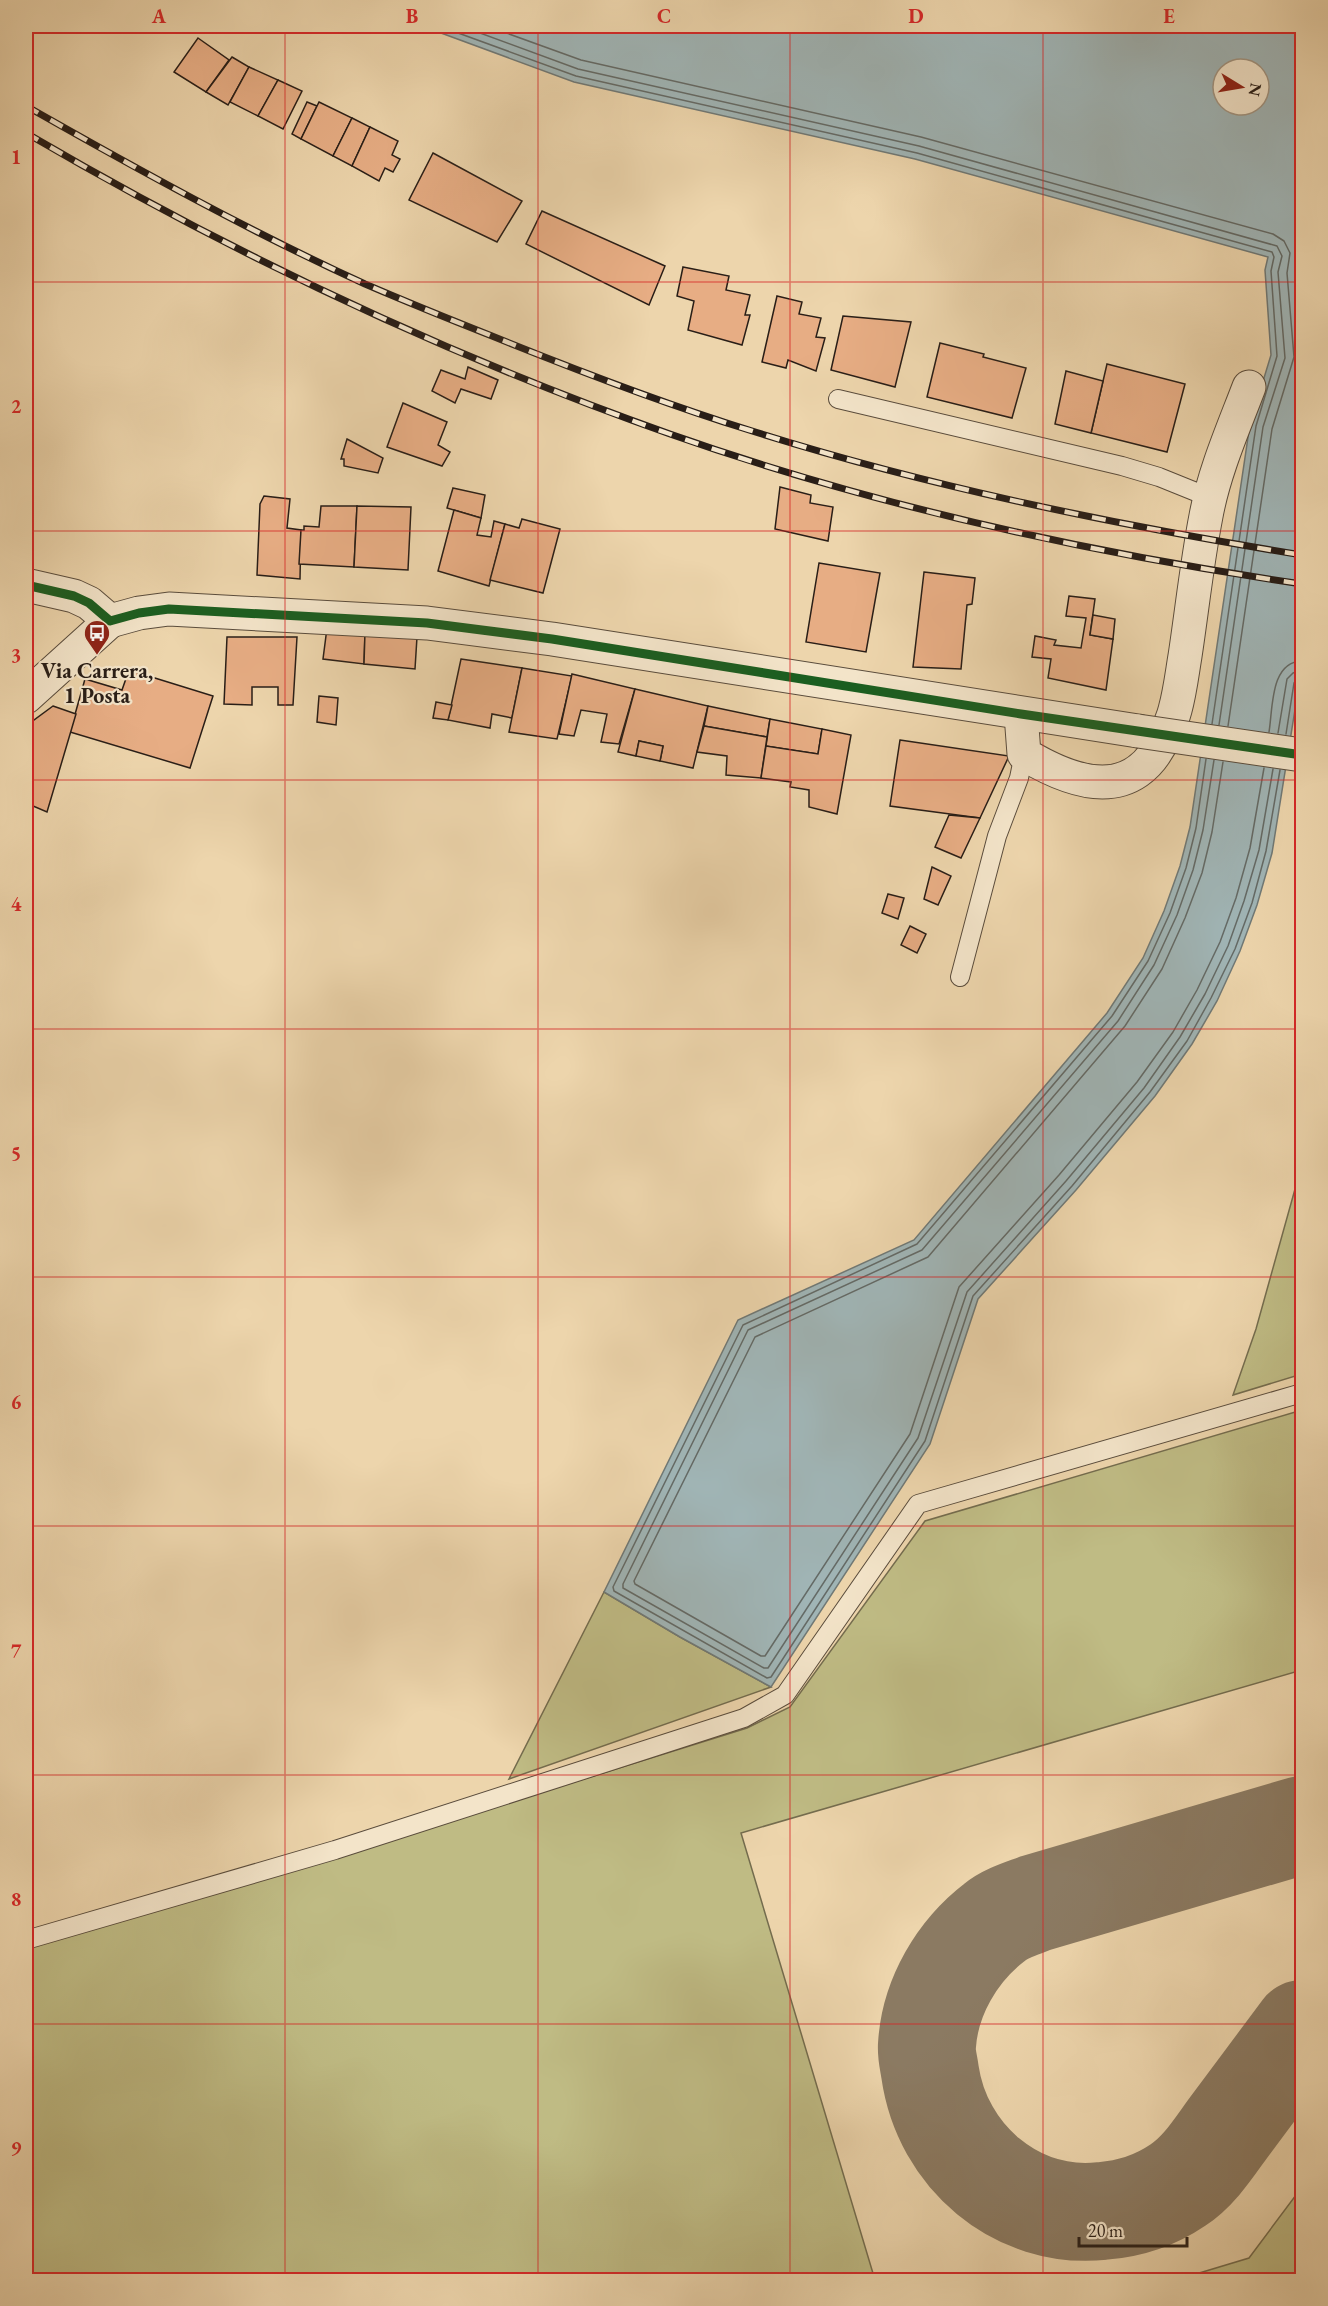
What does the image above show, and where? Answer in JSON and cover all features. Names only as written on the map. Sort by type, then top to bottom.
[{"type":"street","points":[[1021,714],[1024,754],[1050,770],[1071,778],[1108,783],[1123,780],[1148,762],[1160,747],[1175,712],[1206,516],[1227,444],[1249,387]]},
{"type":"street","points":[[26,585],[74,596],[89,603],[110,621]]},
{"type":"street","points":[[26,697],[110,621],[139,613],[169,609],[427,623],[552,639],[1021,714],[1302,755]]},
{"type":"lane","points":[[838,399],[1122,466],[1159,477],[1211,498]]},
{"type":"lane","points":[[960,977],[997,836],[1019,778],[1024,754]]},
{"type":"lane","points":[[26,1940],[335,1850],[744,1718],[785,1695],[918,1504],[1302,1393]]},
{"type":"shaded area","points":[[1302,1164],[1302,1374],[1233,1395],[1256,1329]]},
{"type":"shaded area","points":[[1302,1410],[1302,1670],[741,1833],[875,2280],[26,2280],[26,1947],[334,1857],[747,1728],[790,1707],[925,1521]]},
{"type":"shaded area","points":[[604,1592],[771,1687],[509,1779]]},
{"type":"shaded area","points":[[1302,2187],[1302,2280],[1176,2280],[1249,2258]]},
{"type":"water","points":[[422,26],[1302,26],[1302,666],[1272,853],[1257,905],[1240,951],[1217,1001],[1192,1044],[1155,1096],[1076,1190],[978,1299],[930,1444],[771,1687],[604,1592],[738,1320],[914,1240],[1107,1013],[1143,958],[1164,911],[1180,866],[1190,827],[1250,424],[1271,355],[1265,270],[1268,257],[915,159],[574,82]]},
{"type":"building","points":[[198,38],[229,60],[206,92],[174,72]]},
{"type":"building","points":[[232,57],[249,67],[228,105],[206,92]]},
{"type":"building","points":[[249,67],[278,80],[258,116],[230,102]]},
{"type":"building","points":[[278,80],[302,91],[283,129],[258,116]]},
{"type":"building","points":[[307,102],[317,106],[301,139],[292,134]]},
{"type":"building","points":[[319,102],[352,118],[333,156],[301,139]]},
{"type":"building","points":[[352,118],[370,127],[352,166],[333,156]]},
{"type":"building","points":[[370,127],[398,141],[392,155],[400,159],[393,172],[385,168],[379,181],[352,166]]},
{"type":"building","points":[[433,153],[522,201],[497,242],[409,200]]},
{"type":"building","points":[[542,211],[665,266],[649,305],[526,244]]},
{"type":"building","points":[[683,267],[729,276],[726,290],[750,295],[745,315],[750,315],[742,345],[688,330],[694,301],[677,296]]},
{"type":"building","points":[[777,296],[802,302],[799,314],[821,318],[816,337],[825,338],[816,371],[788,360],[786,368],[762,362]]},
{"type":"building","points":[[843,316],[911,322],[895,387],[831,370]]},
{"type":"building","points":[[940,343],[1026,368],[1012,418],[927,397]]},
{"type":"building","points":[[1107,364],[1185,384],[1167,452],[1091,433]]},
{"type":"building","points":[[468,367],[498,380],[491,399],[461,389],[455,403],[432,391],[441,370],[465,379]]},
{"type":"building","points":[[1066,371],[1103,381],[1091,433],[1055,424]]},
{"type":"building","points":[[403,403],[447,422],[438,445],[450,452],[442,466],[387,447]]},
{"type":"building","points":[[347,439],[383,458],[378,473],[344,466],[344,459],[341,459]]},
{"type":"building","points":[[780,487],[811,495],[810,503],[833,507],[828,541],[775,529]]},
{"type":"building","points":[[453,488],[485,495],[481,518],[447,508]]},
{"type":"building","points":[[264,496],[290,499],[287,528],[301,530],[300,579],[257,575],[260,504]]},
{"type":"building","points":[[321,506],[357,506],[354,567],[299,564],[301,530],[304,530],[304,526],[319,527]]},
{"type":"building","points":[[357,506],[411,507],[408,570],[354,567]]},
{"type":"building","points":[[454,510],[481,518],[477,535],[491,537],[494,521],[505,524],[489,586],[438,571]]},
{"type":"building","points":[[522,519],[560,529],[543,593],[490,580],[505,524],[519,528]]},
{"type":"building","points":[[819,563],[880,573],[866,652],[806,642]]},
{"type":"building","points":[[924,572],[975,578],[972,604],[967,605],[961,669],[913,667]]},
{"type":"building","points":[[1069,596],[1095,599],[1090,635],[1113,639],[1106,690],[1048,678],[1051,659],[1032,657],[1035,636],[1056,640],[1054,645],[1081,648],[1086,618],[1066,616]]},
{"type":"building","points":[[26,603],[29,608],[26,624]]},
{"type":"building","points":[[1093,615],[1115,619],[1113,639],[1090,635]]},
{"type":"building","points":[[327,628],[365,632],[364,664],[323,659]]},
{"type":"building","points":[[365,632],[417,637],[415,669],[364,664]]},
{"type":"building","points":[[227,637],[297,637],[293,705],[278,705],[278,687],[252,687],[252,705],[224,704]]},
{"type":"building","points":[[461,659],[522,668],[512,718],[492,714],[490,728],[448,720]]},
{"type":"building","points":[[522,668],[572,676],[557,739],[509,732]]},
{"type":"building","points":[[129,670],[213,696],[190,768],[70,732],[85,679],[122,690]]},
{"type":"building","points":[[572,674],[635,689],[619,744],[601,742],[607,714],[581,710],[574,736],[559,734]]},
{"type":"building","points":[[635,689],[708,706],[693,768],[660,761],[663,746],[639,741],[636,756],[618,752]]},
{"type":"building","points":[[319,696],[338,698],[336,725],[317,722]]},
{"type":"building","points":[[436,702],[452,705],[448,720],[433,718]]},
{"type":"building","points":[[53,706],[76,714],[47,812],[26,803],[26,726]]},
{"type":"building","points":[[708,706],[770,719],[767,737],[704,726]]},
{"type":"building","points":[[770,719],[822,729],[818,754],[766,746]]},
{"type":"building","points":[[704,726],[767,737],[761,778],[726,775],[727,756],[697,752]]},
{"type":"building","points":[[822,729],[851,735],[837,814],[809,807],[809,790],[790,787],[791,782],[761,778],[766,746],[818,754]]},
{"type":"building","points":[[900,740],[1009,756],[980,818],[890,806]]},
{"type":"building","points":[[639,741],[663,746],[660,761],[636,756]]},
{"type":"building","points":[[949,815],[980,818],[961,858],[935,847]]},
{"type":"building","points":[[932,867],[951,876],[938,905],[924,899]]},
{"type":"building","points":[[888,894],[904,898],[898,919],[882,913]]},
{"type":"building","points":[[910,926],[926,934],[917,953],[901,945]]},
{"type":"taxiway","points":[[1302,1825],[1036,1903],[999,1919],[969,1947],[948,1976],[929,2027],[927,2052],[937,2102],[950,2130],[967,2155],[988,2176],[1013,2193],[1041,2205],[1070,2211],[1102,2211],[1132,2206],[1151,2199],[1170,2190],[1194,2172],[1302,2029]]},
{"type":"railway","points":[[26,106],[194,199],[365,284],[587,374],[716,420],[817,451],[1023,503],[1162,531],[1302,555]]},
{"type":"railway","points":[[26,133],[182,220],[341,299],[504,371],[670,434],[825,483],[983,524],[1142,558],[1302,584]]},
{"type":"cycle path","points":[[26,585],[74,596],[89,603],[110,621],[139,613],[169,609],[427,623],[552,639],[1021,714],[1302,755]]},
{"type":"place","name":"Via Carrera, 1 Posta","points":[[97,656]]}]
